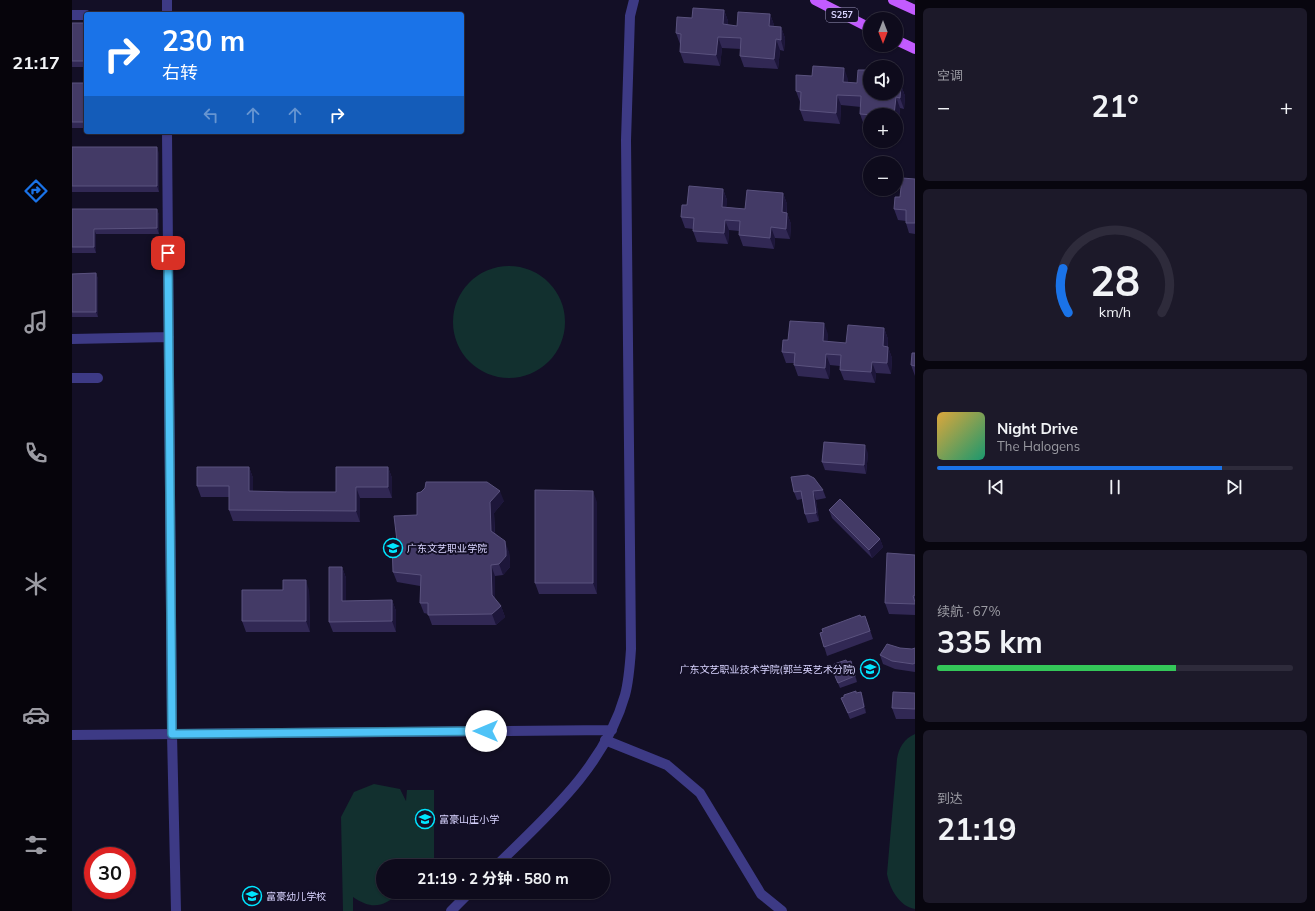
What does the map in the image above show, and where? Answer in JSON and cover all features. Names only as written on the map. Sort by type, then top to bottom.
[{"type":"main road","name":"S257","points":[[815,0],[863,24]]},
{"type":"main road","points":[[893,0],[915,10]]},
{"type":"main road","points":[[903,43],[915,49]]},
{"type":"street","points":[[167,0],[167,12]]},
{"type":"street","points":[[503,859],[568,795],[586,771],[612,730],[625,694],[631,649],[626,140],[630,16],[634,0]]},
{"type":"street","points":[[72,15],[84,15]]},
{"type":"street","points":[[167,134],[172,734],[176,911]]},
{"type":"street","points":[[72,339],[169,337]]},
{"type":"street","points":[[72,378],[98,378]]},
{"type":"street","points":[[72,735],[612,730]]},
{"type":"street","points":[[605,740],[667,765],[700,793],[761,894],[782,911]]},
{"type":"street","points":[[451,911],[463,899]]},
{"type":"green space","points":[[509,266],[530,270],[549,282],[561,301],[565,322],[561,343],[549,362],[530,374],[509,378],[488,374],[469,362],[457,343],[453,322],[457,301],[469,282],[488,270]]},
{"type":"green space","points":[[915,734],[915,909],[904,904],[896,896],[890,885],[887,874],[897,759],[903,744],[908,738]]},
{"type":"green space","points":[[374,784],[400,789],[406,801],[407,790],[434,790],[434,859],[376,859],[376,899],[392,899],[383,904],[372,905],[366,904],[353,897],[353,911],[343,911],[341,817],[354,792]]},
{"type":"building","points":[[693,8],[724,10],[723,24],[737,26],[738,12],[770,14],[769,26],[781,27],[781,40],[776,39],[774,59],[740,56],[741,38],[718,37],[716,55],[680,52],[681,34],[676,33],[677,17],[692,18]]},
{"type":"building","points":[[72,23],[84,23],[84,61],[72,61]]},
{"type":"building","points":[[813,66],[844,68],[843,82],[857,83],[858,70],[863,70],[863,100],[896,100],[895,108],[863,108],[863,114],[860,114],[861,96],[837,95],[836,113],[800,110],[801,92],[796,91],[796,75],[812,76]]},
{"type":"building","points":[[72,83],[84,83],[84,122],[72,122]]},
{"type":"building","points":[[72,147],[157,147],[157,186],[72,186]]},
{"type":"building","points":[[903,178],[915,179],[915,223],[906,223],[906,210],[894,209],[895,197],[903,196]]},
{"type":"building","points":[[689,186],[723,189],[722,207],[745,209],[747,190],[783,193],[782,212],[787,213],[786,229],[771,227],[770,238],[739,235],[740,221],[725,220],[724,233],[693,231],[694,218],[681,217],[682,205],[687,205]]},
{"type":"building","points":[[72,209],[157,209],[157,228],[94,229],[94,247],[72,247]]},
{"type":"building","points":[[96,273],[96,312],[72,312],[72,274]]},
{"type":"building","points":[[790,321],[824,323],[823,341],[846,343],[848,325],[884,328],[883,346],[888,347],[887,363],[872,362],[871,372],[840,370],[841,355],[826,354],[825,368],[794,365],[795,353],[782,352],[783,340],[788,340]]},
{"type":"building","points":[[912,353],[915,353],[915,366],[911,365]]},
{"type":"building","points":[[824,442],[865,445],[864,465],[822,462]]},
{"type":"building","points":[[197,467],[249,467],[249,491],[336,492],[336,467],[388,467],[388,487],[356,487],[356,511],[229,510],[229,486],[197,486]]},
{"type":"building","points":[[808,475],[814,478],[823,490],[813,491],[816,513],[805,514],[801,491],[794,492],[791,477]]},
{"type":"building","points":[[426,482],[487,482],[500,491],[490,502],[491,531],[505,541],[506,556],[499,564],[491,565],[492,595],[501,606],[492,614],[428,615],[428,603],[420,603],[421,575],[393,572],[392,543],[397,541],[394,516],[417,515],[417,493],[421,492],[425,488]]},
{"type":"building","points":[[535,490],[593,491],[593,583],[535,583]]},
{"type":"building","points":[[840,499],[880,539],[869,550],[829,510]]},
{"type":"building","points":[[887,553],[915,555],[915,595],[913,596],[915,604],[885,603]]},
{"type":"building","points":[[329,567],[342,567],[342,601],[392,600],[392,621],[329,622]]},
{"type":"building","points":[[283,580],[306,580],[306,621],[242,621],[242,590],[283,590]]},
{"type":"building","points":[[860,615],[861,617],[865,616],[870,631],[824,647],[820,633],[823,632],[822,629]]},
{"type":"building","points":[[887,644],[900,648],[915,648],[915,663],[892,661],[880,655]]},
{"type":"building","points":[[846,660],[847,662],[851,661],[855,676],[838,683],[831,667],[835,666],[834,664]]},
{"type":"building","points":[[856,691],[856,693],[861,692],[864,707],[848,713],[841,698],[844,697],[844,695]]},
{"type":"building","points":[[893,692],[915,693],[915,709],[892,708]]},
{"type":"place","name":"广东文艺职业学院","points":[[393,548]]},
{"type":"place","name":"广东文艺职业技术学院(郭兰英艺术分院)","points":[[870,669]]},
{"type":"place","name":"富豪山庄小学","points":[[425,819]]},
{"type":"place","name":"富豪幼儿学校","points":[[252,896]]},
{"type":"route","points":[[168,253],[172,734],[486,731]]}]
